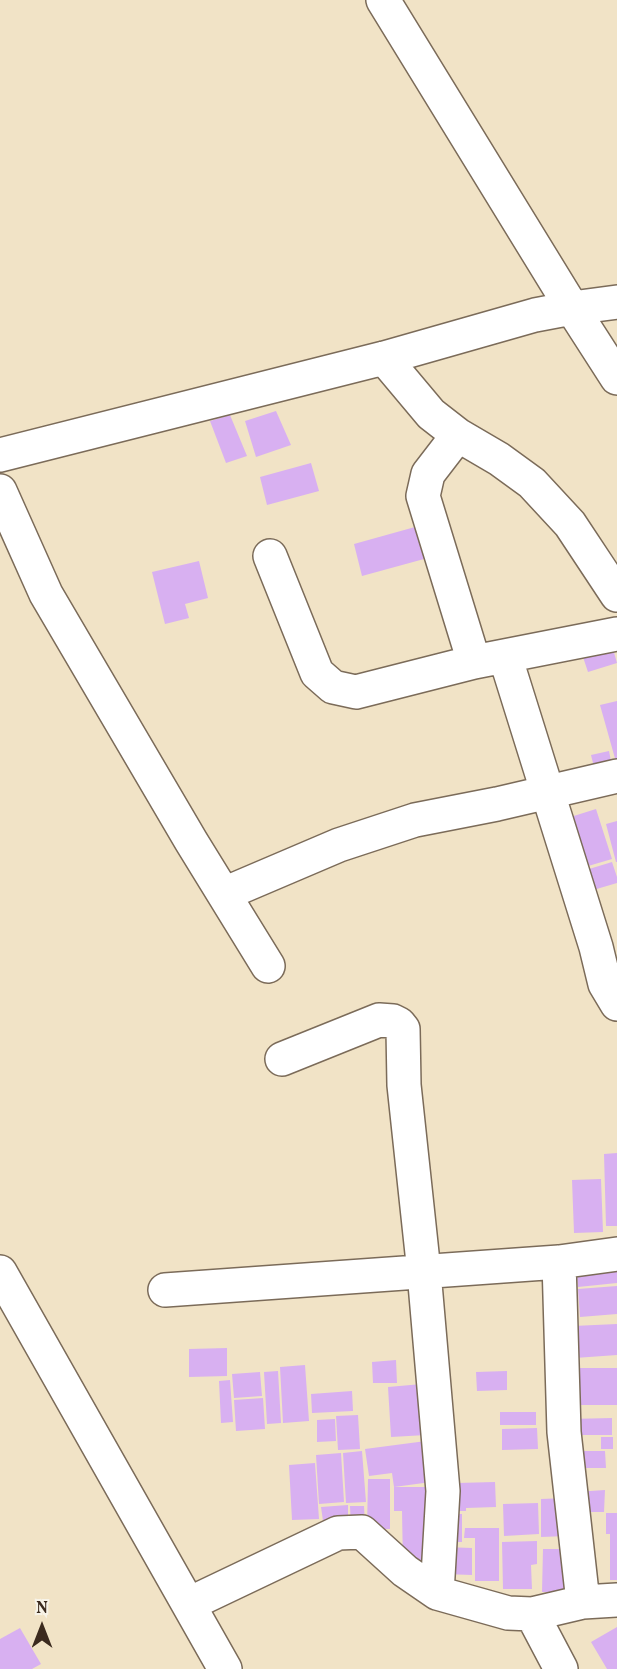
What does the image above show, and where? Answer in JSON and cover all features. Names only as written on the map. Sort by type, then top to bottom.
[{"type":"street","points":[[383,0],[617,378]]},
{"type":"street","points":[[0,455],[384,358],[535,315],[617,302]]},
{"type":"street","points":[[384,358],[431,414],[458,435],[499,459],[532,483],[570,524],[617,595]]},
{"type":"street","points":[[458,435],[428,474],[423,496],[489,659],[547,792],[606,984],[617,1004]]},
{"type":"street","points":[[0,491],[46,594],[191,841],[268,966]]},
{"type":"street","points":[[270,556],[317,673],[333,687],[356,692],[489,659],[617,634]]},
{"type":"street","points":[[224,894],[339,845],[415,820],[617,776]]},
{"type":"street","points":[[282,1059],[379,1020],[393,1021],[403,1029],[404,1085],[424,1272],[443,1491],[437,1593]]},
{"type":"street","points":[[165,1290],[559,1262],[617,1254]]},
{"type":"street","points":[[559,1262],[564,1432],[583,1602]]},
{"type":"street","points":[[0,1272],[225,1669]]},
{"type":"street","points":[[189,1604],[339,1533],[362,1533],[405,1571],[437,1593],[508,1613],[532,1614],[583,1602],[617,1600]]},
{"type":"street","points":[[532,1614],[561,1669]]},
{"type":"building","points":[[276,411],[291,445],[256,457],[245,421]]},
{"type":"building","points":[[230,415],[247,456],[226,463],[210,421]]},
{"type":"building","points":[[311,463],[319,491],[267,505],[260,477]]},
{"type":"building","points":[[415,527],[424,559],[362,576],[354,544]]},
{"type":"building","points":[[199,561],[208,598],[185,604],[189,618],[165,624],[152,572]]},
{"type":"building","points":[[611,642],[617,663],[588,672],[581,651]]},
{"type":"building","points":[[617,701],[617,762],[616,762],[600,705]]},
{"type":"building","points":[[609,751],[613,771],[596,775],[591,755]]},
{"type":"building","points":[[596,809],[612,859],[578,869],[561,820]]},
{"type":"building","points":[[617,821],[617,862],[616,862],[606,824]]},
{"type":"building","points":[[612,862],[617,883],[583,893],[576,873]]},
{"type":"building","points":[[617,1153],[617,1226],[606,1226],[604,1154]]},
{"type":"building","points":[[601,1179],[603,1232],[574,1233],[572,1180]]},
{"type":"building","points":[[617,1263],[617,1283],[578,1287],[576,1266]]},
{"type":"building","points":[[617,1286],[617,1314],[580,1317],[578,1289]]},
{"type":"building","points":[[617,1324],[617,1355],[575,1358],[573,1326]]},
{"type":"building","points":[[227,1348],[227,1376],[189,1377],[189,1349]]},
{"type":"building","points":[[396,1360],[397,1383],[373,1383],[372,1362]]},
{"type":"building","points":[[305,1365],[309,1421],[283,1423],[280,1367]]},
{"type":"building","points":[[570,1368],[617,1368],[617,1405],[570,1405]]},
{"type":"building","points":[[278,1371],[281,1423],[267,1424],[264,1372]]},
{"type":"building","points":[[507,1371],[507,1390],[477,1391],[476,1372]]},
{"type":"building","points":[[260,1372],[262,1396],[234,1398],[232,1374]]},
{"type":"building","points":[[230,1380],[233,1422],[221,1423],[219,1381]]},
{"type":"building","points":[[422,1384],[426,1435],[391,1437],[388,1387]]},
{"type":"building","points":[[352,1391],[353,1411],[312,1413],[311,1394]]},
{"type":"building","points":[[263,1398],[265,1429],[236,1431],[234,1400]]},
{"type":"building","points":[[500,1412],[536,1412],[536,1425],[500,1425]]},
{"type":"building","points":[[358,1415],[360,1449],[338,1450],[336,1416]]},
{"type":"building","points":[[612,1418],[612,1435],[570,1435],[569,1419]]},
{"type":"building","points":[[335,1419],[336,1441],[317,1442],[317,1420]]},
{"type":"building","points":[[537,1428],[538,1449],[502,1450],[502,1429]]},
{"type":"building","points":[[601,1437],[613,1437],[613,1449],[601,1449]]},
{"type":"building","points":[[426,1441],[431,1482],[394,1487],[392,1473],[369,1476],[365,1449]]},
{"type":"building","points":[[362,1451],[366,1502],[346,1503],[343,1453]]},
{"type":"building","points":[[574,1451],[605,1451],[606,1468],[574,1468]]},
{"type":"building","points":[[341,1453],[344,1502],[319,1504],[316,1455]]},
{"type":"building","points":[[315,1463],[319,1519],[292,1520],[289,1465]]},
{"type":"building","points":[[368,1479],[390,1479],[390,1529],[367,1529]]},
{"type":"building","points":[[495,1482],[496,1507],[450,1511],[457,1483]]},
{"type":"building","points":[[394,1487],[437,1487],[433,1566],[403,1565],[402,1511],[394,1511]]},
{"type":"building","points":[[605,1490],[604,1512],[574,1512],[576,1492]]},
{"type":"building","points":[[566,1498],[567,1536],[541,1537],[541,1499]]},
{"type":"building","points":[[538,1503],[539,1534],[504,1536],[503,1504]]},
{"type":"building","points":[[348,1505],[348,1519],[323,1521],[321,1507]]},
{"type":"building","points":[[350,1506],[364,1506],[365,1525],[351,1526]]},
{"type":"building","points":[[606,1513],[617,1513],[617,1580],[610,1580],[610,1534],[606,1534]]},
{"type":"building","points":[[453,1514],[462,1514],[462,1542],[452,1542]]},
{"type":"building","points":[[465,1528],[499,1528],[499,1581],[475,1581],[475,1538],[464,1538]]},
{"type":"building","points":[[537,1541],[537,1564],[531,1565],[532,1589],[503,1589],[502,1542]]},
{"type":"building","points":[[444,1547],[472,1548],[472,1575],[444,1574]]},
{"type":"building","points":[[543,1549],[568,1549],[567,1592],[542,1592]]},
{"type":"building","points":[[617,1627],[617,1669],[607,1669],[591,1642]]},
{"type":"building","points":[[20,1628],[41,1664],[32,1669],[0,1669],[0,1639]]}]
